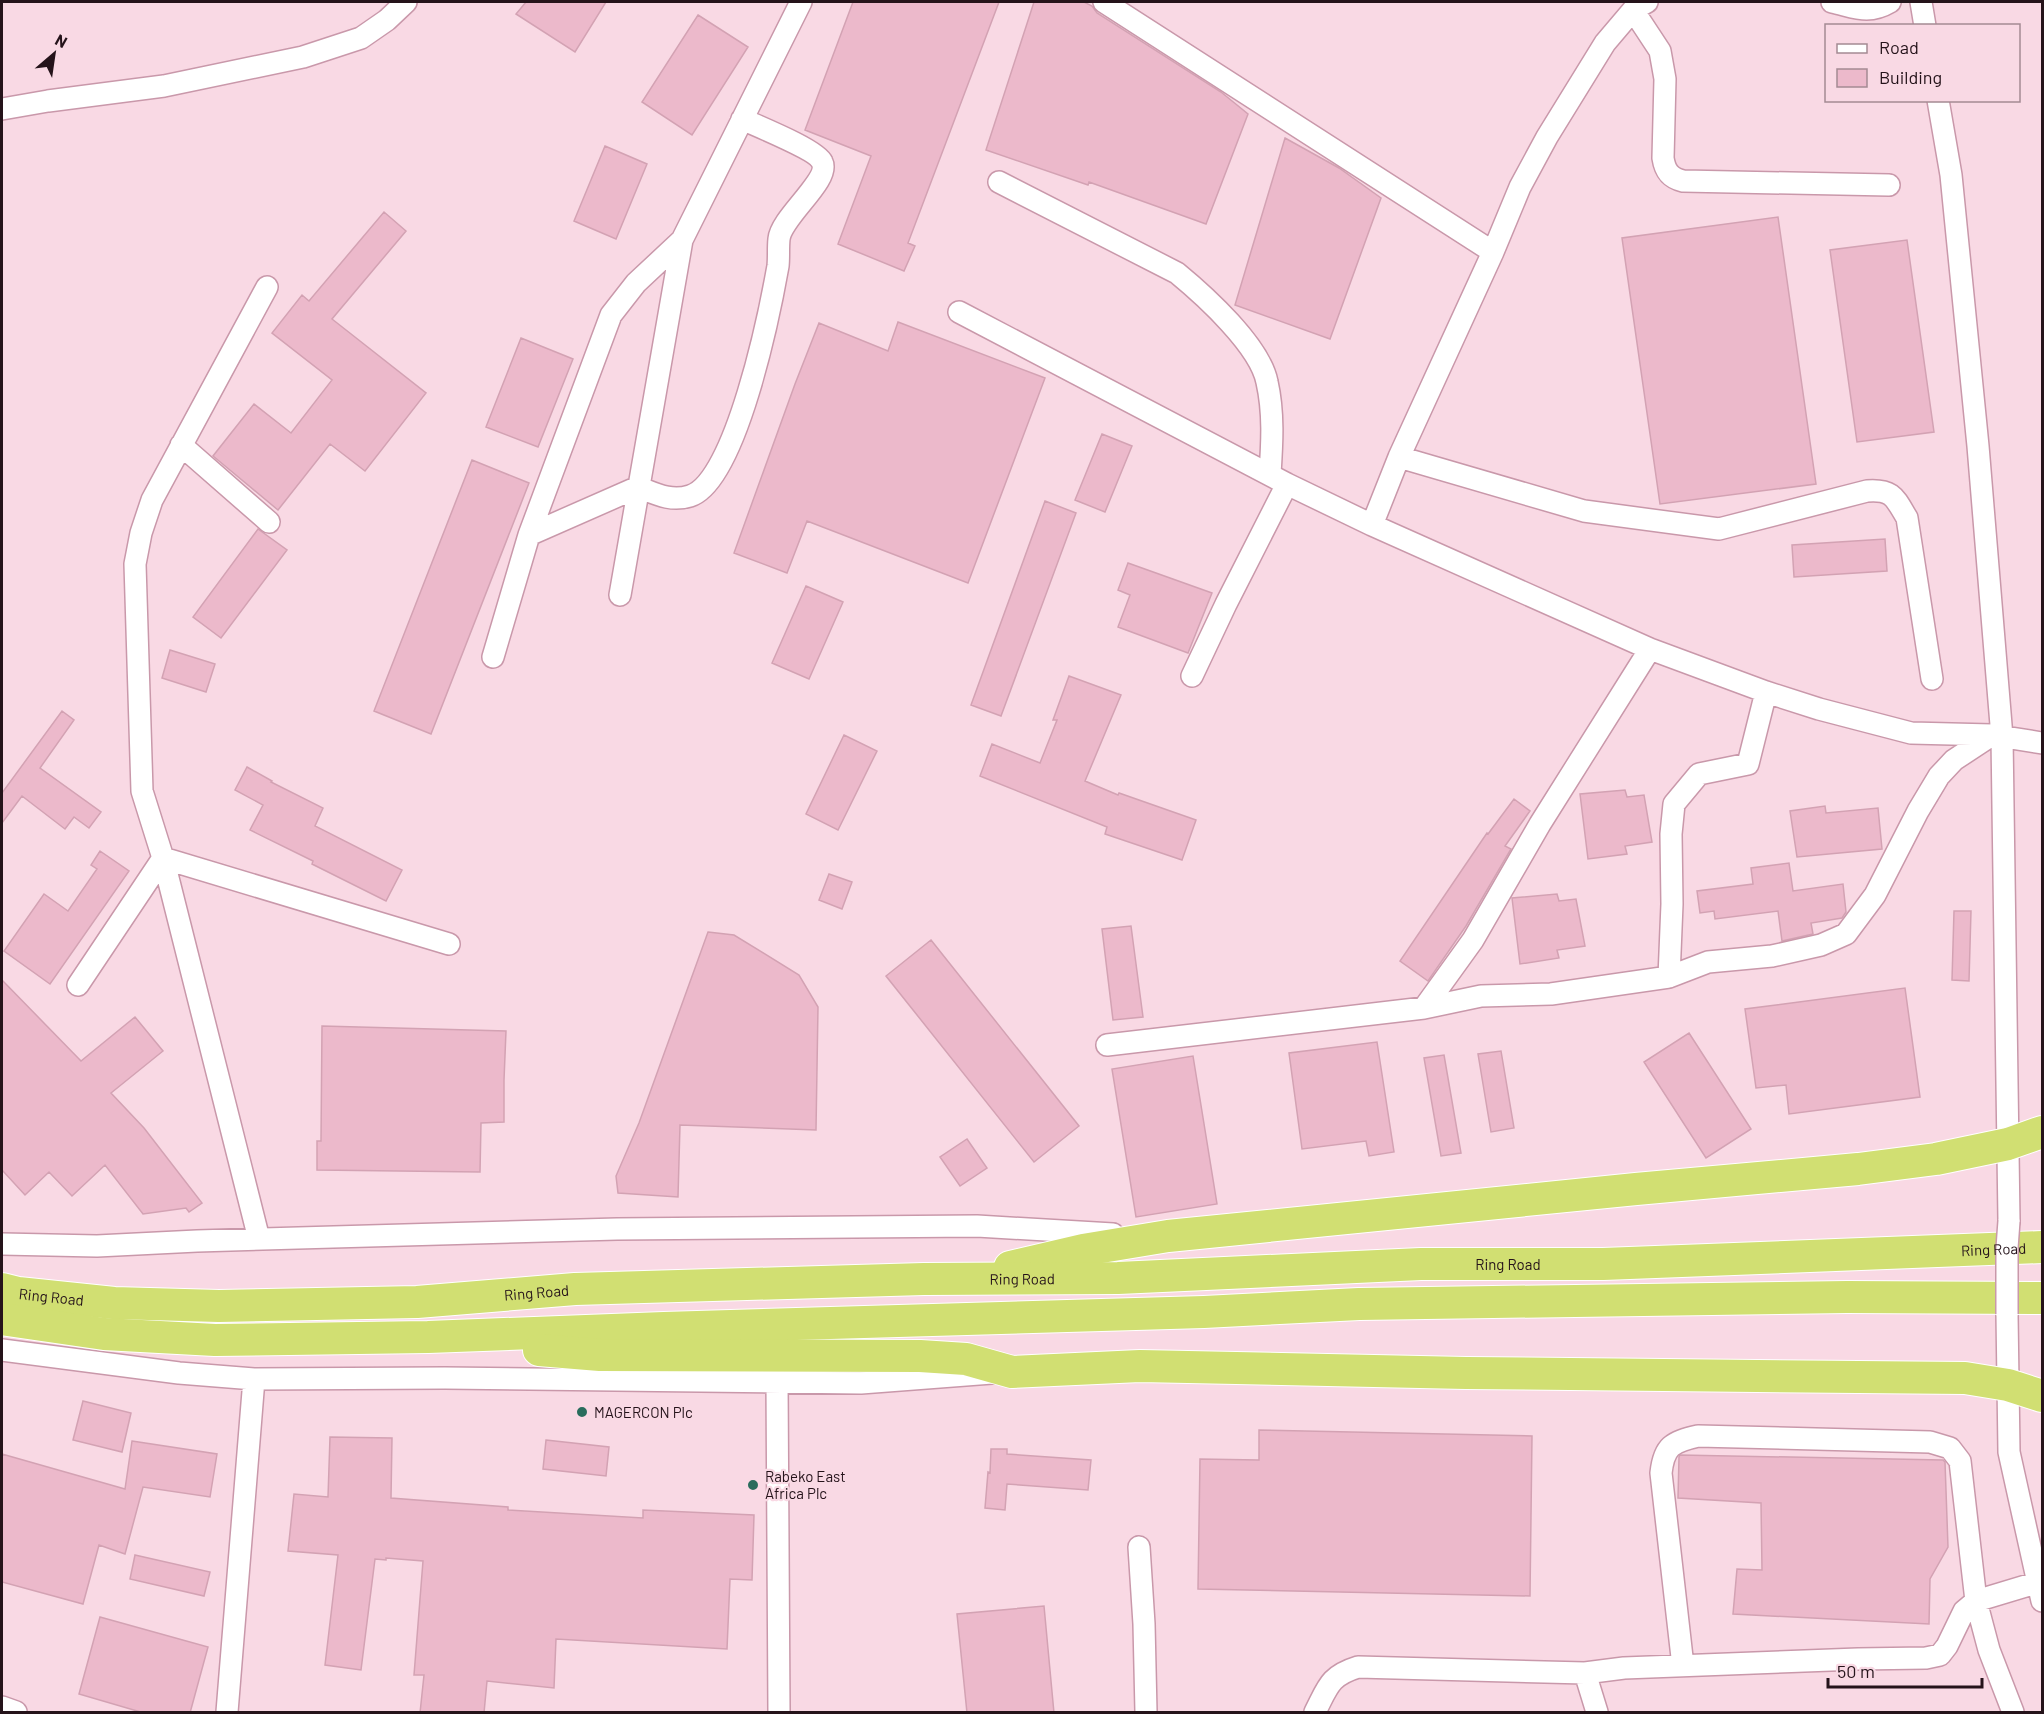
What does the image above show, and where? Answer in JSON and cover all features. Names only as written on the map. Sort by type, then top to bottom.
[{"type":"highway","points":[[952,1280],[1083,1250],[1168,1236],[1858,1169],[1936,1159],[2008,1144],[2043,1132]]},
{"type":"highway","name":"Ring Road","points":[[2,1289],[18,1293],[114,1303],[219,1306],[417,1302],[575,1289],[924,1279],[1118,1278],[1421,1264],[1603,1264],[2043,1247]]},
{"type":"highway","name":"Ring Road","points":[[2,1319],[104,1334],[215,1340],[428,1337],[1204,1312],[1359,1304],[1847,1297],[2043,1298]]},
{"type":"highway","points":[[428,1337],[600,1355],[966,1359],[1012,1372],[1140,1366],[1466,1373],[1965,1378],[2008,1385],[2043,1396]]},
{"type":"street","points":[[2,109],[164,86],[303,57],[361,38],[387,20],[406,2]]},
{"type":"street","points":[[620,595],[682,240],[801,2]]},
{"type":"street","points":[[1104,2],[1493,252]]},
{"type":"street","points":[[1832,2],[1865,10],[1876,9],[1890,2]]},
{"type":"street","points":[[1921,2],[1925,24]]},
{"type":"street","points":[[1372,525],[1520,187],[1547,137],[1605,43],[1640,6],[1660,51],[1665,79],[1664,168],[1676,179],[1890,185]]},
{"type":"street","points":[[1315,1713],[1329,1685],[1341,1673],[1358,1667],[1585,1673],[1624,1668],[1683,1665],[1926,1658],[1940,1655],[1947,1646],[1964,1611],[1976,1601],[2041,1589],[2009,1452],[2008,1144],[1997,736],[1978,446],[1953,199],[1938,102]]},
{"type":"street","points":[[529,535],[638,487],[669,499],[692,496],[707,485],[734,437],[760,353],[778,263],[779,238],[782,228],[824,169],[822,160],[812,152],[742,119]]},
{"type":"street","points":[[999,182],[1177,273],[1202,293],[1256,353],[1267,381],[1279,479],[1226,604],[1192,676]]},
{"type":"street","points":[[494,657],[529,535],[611,315],[636,283],[682,240]]},
{"type":"street","points":[[259,1239],[163,858],[142,791],[135,564],[141,533],[152,500],[267,287]]},
{"type":"street","points":[[959,312],[1372,525],[1650,649],[1766,692],[1819,709],[1911,733],[1997,736],[2043,743]]},
{"type":"street","points":[[181,444],[269,522]]},
{"type":"street","points":[[1400,457],[1584,511],[1719,529],[1867,491],[1882,490],[1894,497],[1907,518],[1932,679]]},
{"type":"street","points":[[1424,1008],[1473,940],[1540,824],[1650,649]]},
{"type":"street","points":[[1669,977],[1672,904],[1671,834],[1674,804],[1699,774],[1748,765],[1766,692]]},
{"type":"street","points":[[1107,1045],[1424,1008],[1481,996],[1551,994],[1669,977],[1708,962],[1772,956],[1821,945],[1846,933],[1875,895],[1918,811],[1939,776],[1954,760],[1997,736]]},
{"type":"street","points":[[163,858],[449,944]]},
{"type":"street","points":[[78,985],[163,858]]},
{"type":"street","points":[[2,1244],[97,1246],[617,1229],[964,1227],[1168,1236]]},
{"type":"street","points":[[2,1350],[178,1373],[254,1379],[445,1378],[861,1383],[1012,1372]]},
{"type":"street","points":[[227,1713],[254,1379]]},
{"type":"street","points":[[777,1381],[779,1713]]},
{"type":"street","points":[[1683,1665],[1661,1473],[1663,1455],[1679,1440],[1698,1436],[1930,1442],[1950,1448],[1960,1461],[1976,1601],[1989,1650],[2013,1713]]},
{"type":"street","points":[[1139,1547],[1146,1713]]},
{"type":"street","points":[[1585,1673],[1597,1713]]},
{"type":"street","points":[[2,1707],[16,1713]]},
{"type":"building","points":[[526,2],[606,2],[575,52],[516,14]]},
{"type":"building","points":[[853,2],[999,2],[908,243],[915,246],[904,271],[838,244],[871,156],[805,130]]},
{"type":"building","points":[[1034,2],[1084,2],[1092,6],[1097,13],[1221,92],[1248,114],[1206,224],[1089,182],[1088,185],[986,150]]},
{"type":"building","points":[[698,15],[748,47],[692,135],[642,102]]},
{"type":"building","points":[[1285,138],[1339,168],[1381,198],[1330,339],[1235,305]]},
{"type":"building","points":[[605,146],[647,164],[616,239],[574,221]]},
{"type":"building","points":[[384,212],[406,231],[332,319],[426,393],[365,471],[330,444],[278,510],[213,456],[254,404],[291,433],[332,380],[272,333],[302,295],[309,301]]},
{"type":"building","points":[[1778,217],[1816,484],[1660,504],[1622,238]]},
{"type":"building","points":[[1907,240],[1934,432],[1857,442],[1830,250]]},
{"type":"building","points":[[898,322],[1045,378],[968,583],[807,521],[787,573],[734,553],[819,323],[888,351]]},
{"type":"building","points":[[521,338],[573,359],[538,447],[486,427]]},
{"type":"building","points":[[1102,434],[1132,446],[1105,512],[1075,500]]},
{"type":"building","points":[[472,460],[529,483],[431,734],[374,711]]},
{"type":"building","points":[[1045,501],[1076,513],[1001,716],[971,705]]},
{"type":"building","points":[[258,529],[287,550],[221,638],[193,617]]},
{"type":"building","points":[[1885,539],[1887,571],[1794,577],[1792,545]]},
{"type":"building","points":[[1128,563],[1212,593],[1188,653],[1118,627],[1130,595],[1118,590]]},
{"type":"building","points":[[806,586],[843,602],[809,679],[772,663]]},
{"type":"building","points":[[170,650],[215,664],[206,692],[162,678]]},
{"type":"building","points":[[1069,676],[1121,695],[1085,781],[1118,795],[1119,793],[1196,820],[1182,860],[1105,834],[1107,827],[980,776],[992,744],[1040,763],[1057,720],[1053,720]]},
{"type":"building","points":[[62,711],[74,720],[40,768],[101,812],[89,828],[74,817],[65,829],[22,796],[2,823],[2,793]]},
{"type":"building","points":[[844,735],[877,751],[838,830],[806,814]]},
{"type":"building","points":[[247,767],[271,782],[323,808],[315,826],[402,870],[386,901],[250,830],[263,805],[235,790]]},
{"type":"building","points":[[1625,790],[1627,797],[1644,795],[1652,842],[1625,846],[1627,854],[1588,859],[1580,794]]},
{"type":"building","points":[[1514,799],[1530,811],[1505,846],[1511,849],[1466,926],[1428,981],[1400,961],[1487,833]]},
{"type":"building","points":[[1825,806],[1826,813],[1878,808],[1882,849],[1797,857],[1790,811]]},
{"type":"building","points":[[100,851],[129,871],[50,984],[4,951],[44,894],[68,911],[97,869],[91,865]]},
{"type":"building","points":[[1789,863],[1793,891],[1843,884],[1846,912],[1842,918],[1811,923],[1813,934],[1782,941],[1778,911],[1715,919],[1714,911],[1700,913],[1697,891],[1753,884],[1751,868]]},
{"type":"building","points":[[829,874],[852,882],[842,909],[819,900]]},
{"type":"building","points":[[1557,894],[1559,901],[1576,899],[1585,946],[1557,950],[1559,958],[1520,964],[1512,898]]},
{"type":"building","points":[[1954,911],[1971,911],[1969,981],[1952,980]]},
{"type":"building","points":[[1131,926],[1143,1017],[1113,1020],[1102,929]]},
{"type":"building","points":[[708,932],[734,935],[799,975],[818,1007],[816,1130],[680,1125],[678,1197],[618,1193],[616,1176],[639,1123]]},
{"type":"building","points":[[931,940],[1079,1126],[1034,1162],[886,976]]},
{"type":"building","points":[[2,980],[81,1061],[135,1017],[163,1051],[111,1093],[144,1128],[202,1203],[189,1212],[186,1208],[143,1214],[105,1165],[72,1196],[49,1172],[25,1195],[2,1170]]},
{"type":"building","points":[[1905,988],[1920,1097],[1789,1114],[1786,1085],[1756,1088],[1745,1009]]},
{"type":"building","points":[[322,1026],[506,1031],[504,1122],[481,1123],[480,1172],[317,1170],[317,1141],[321,1141]]},
{"type":"building","points":[[1689,1033],[1751,1129],[1706,1158],[1644,1062]]},
{"type":"building","points":[[1377,1042],[1394,1152],[1369,1156],[1366,1141],[1302,1149],[1289,1053]]},
{"type":"building","points":[[1501,1051],[1514,1128],[1491,1132],[1478,1054]]},
{"type":"building","points":[[1444,1055],[1461,1153],[1441,1156],[1424,1058]]},
{"type":"building","points":[[1193,1056],[1217,1204],[1136,1217],[1112,1069]]},
{"type":"building","points":[[967,1139],[987,1168],[960,1186],[940,1157]]},
{"type":"building","points":[[83,1401],[131,1413],[122,1452],[73,1440]]},
{"type":"building","points":[[1259,1430],[1532,1436],[1530,1596],[1198,1589],[1200,1459],[1259,1460]]},
{"type":"building","points":[[330,1437],[392,1438],[391,1498],[508,1507],[508,1510],[643,1518],[643,1510],[754,1515],[752,1580],[730,1579],[727,1649],[556,1639],[554,1688],[487,1681],[484,1713],[420,1713],[424,1675],[414,1675],[423,1561],[386,1558],[386,1560],[375,1559],[361,1670],[325,1665],[338,1555],[288,1551],[294,1494],[328,1497]]},
{"type":"building","points":[[546,1440],[609,1447],[606,1476],[543,1469]]},
{"type":"building","points":[[132,1441],[217,1454],[210,1497],[143,1487],[125,1554],[99,1545],[83,1604],[2,1582],[2,1454],[125,1489]]},
{"type":"building","points":[[991,1449],[1007,1449],[1007,1454],[1091,1460],[1088,1490],[1007,1484],[1005,1510],[985,1508]]},
{"type":"building","points":[[1680,1455],[1943,1460],[1945,1462],[1948,1547],[1930,1579],[1929,1624],[1733,1614],[1737,1569],[1762,1570],[1761,1503],[1678,1498]]},
{"type":"building","points":[[135,1555],[210,1572],[204,1596],[130,1579]]},
{"type":"building","points":[[1044,1606],[1054,1713],[967,1713],[957,1614]]},
{"type":"building","points":[[100,1617],[208,1647],[190,1713],[144,1713],[79,1694]]},
{"type":"place","name":"MAGERCON Plc","points":[[582,1412]]},
{"type":"place","name":"Rabeko East Africa Plc","points":[[753,1485]]}]
